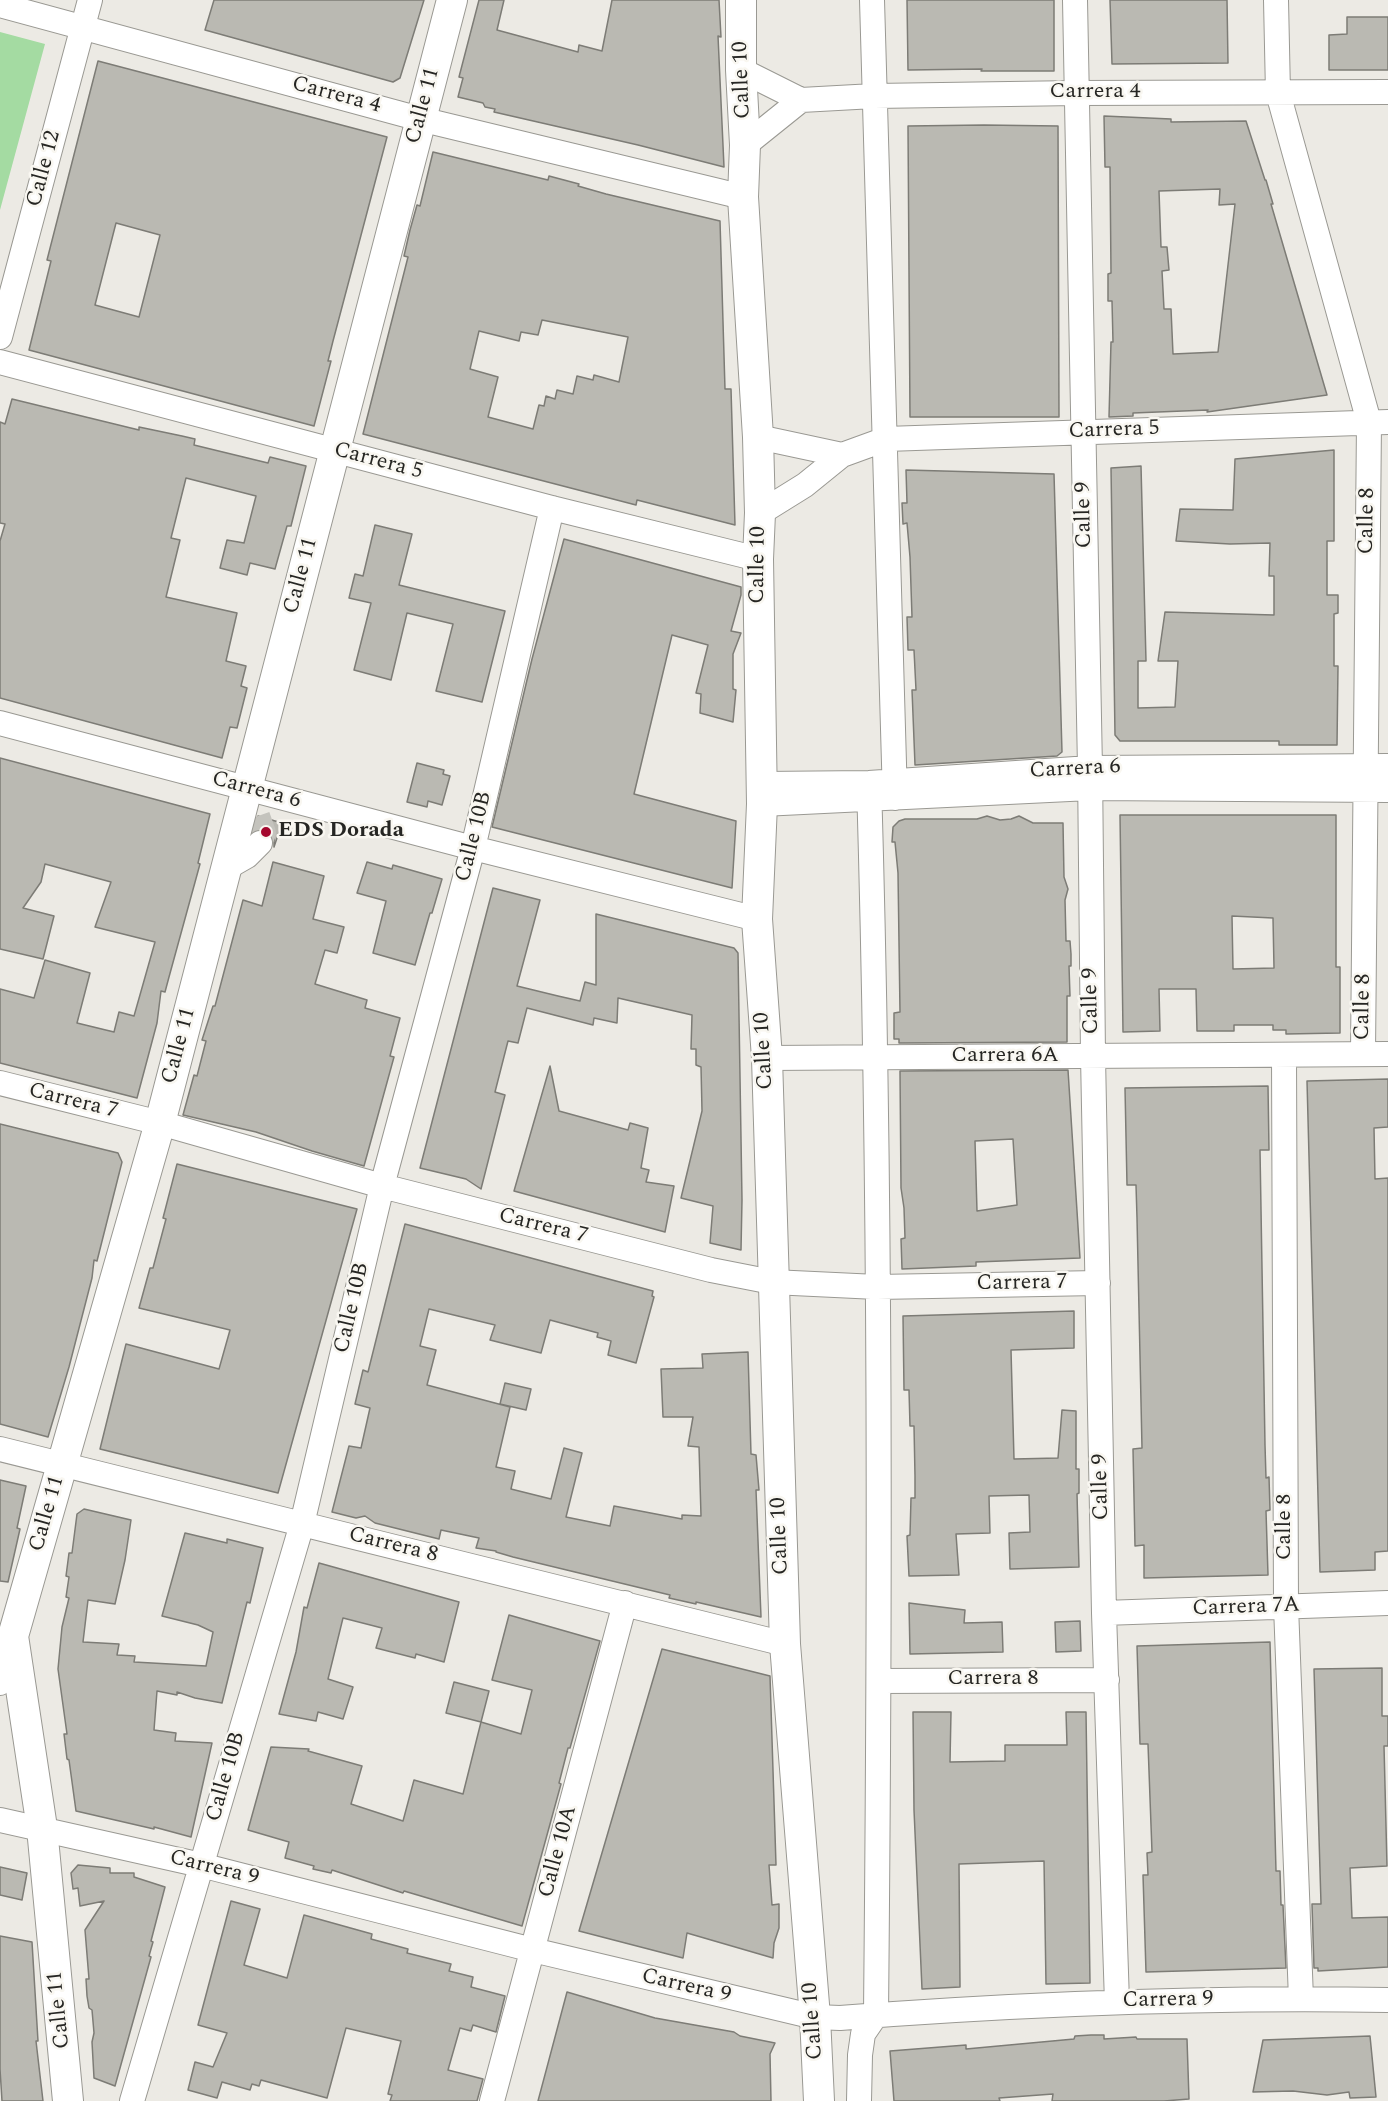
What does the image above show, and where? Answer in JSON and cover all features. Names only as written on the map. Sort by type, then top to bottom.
[{"type":"main road","name":"Calle 11","points":[[68,2101],[42,1828],[13,1636],[160,1123],[226,868],[250,800],[334,451],[452,0]]},
{"type":"main road","name":"Calle 10","points":[[741,0],[741,70],[745,146],[743,197],[758,437],[760,513],[758,559],[762,794],[757,919],[767,1058],[772,1282],[785,1644],[815,2017],[819,2101]]},
{"type":"street","name":"Calle 12","points":[[0,337],[90,0]]},
{"type":"street","points":[[872,0],[895,789]]},
{"type":"street","name":"Calle 9","points":[[1075,0],[1104,1613],[1117,2002]]},
{"type":"street","name":"Calle 8","points":[[1276,0],[1278,93],[1378,422],[1377,790],[1363,1053]]},
{"type":"street","name":"Carrera 4","points":[[0,5],[420,119],[743,197]]},
{"type":"street","name":"Carrera 4","points":[[741,70],[801,100],[874,96],[1077,93],[1388,92]]},
{"type":"street","points":[[745,146],[801,100]]},
{"type":"street","name":"Carrera 5","points":[[0,362],[552,508],[758,559]]},
{"type":"street","name":"Carrera 5","points":[[760,513],[805,484],[842,454],[886,439],[1378,422]]},
{"type":"street","points":[[758,437],[842,454]]},
{"type":"street","name":"Calle 10B","points":[[132,2101],[302,1524],[382,1185],[473,848],[552,508]]},
{"type":"street","name":"Carrera 6","points":[[0,723],[250,800],[473,848],[757,919]]},
{"type":"street","name":"Carrera 6","points":[[762,794],[869,791],[1090,778],[1377,766]]},
{"type":"street","name":"Carrera 6","points":[[1090,778],[1377,790]]},
{"type":"street","name":"Calle 10","points":[[859,2101],[863,2034],[876,2016],[880,1681],[876,1058],[869,791]]},
{"type":"street","points":[[226,868],[247,856],[260,843]]},
{"type":"street","name":"Carrera 6A","points":[[767,1058],[1388,1054]]},
{"type":"street","name":"Calle 8","points":[[1284,1056],[1286,1606],[1301,1999]]},
{"type":"street","name":"Carrera 7","points":[[0,1083],[160,1123],[382,1185],[711,1270],[772,1282],[878,1287],[1098,1282]]},
{"type":"street","name":"Carrera 8","points":[[0,1449],[785,1644]]},
{"type":"street","name":"Calle 10A","points":[[492,2101],[625,1603]]},
{"type":"street","name":"Carrera 7A","points":[[1104,1613],[1388,1603]]},
{"type":"street","points":[[0,1683],[13,1636]]},
{"type":"street","name":"Carrera 8","points":[[880,1681],[1107,1680]]},
{"type":"street","name":"Carrera 9","points":[[0,1820],[201,1865],[533,1950],[815,2017],[840,2018],[1117,2002],[1388,2000]]},
{"type":"green space","points":[[0,32],[45,44],[0,210]]},
{"type":"building","points":[[214,0],[424,0],[400,78],[393,82],[205,30]]},
{"type":"building","points":[[479,0],[504,0],[497,30],[578,52],[579,45],[602,51],[612,0],[719,0],[721,37],[718,36],[724,167],[494,112],[495,109],[485,107],[483,103],[458,97],[463,78],[459,77]]},
{"type":"building","points":[[907,0],[1054,0],[1054,71],[908,70]]},
{"type":"building","points":[[1110,0],[1227,0],[1228,63],[1112,64]]},
{"type":"building","points":[[1347,17],[1388,17],[1388,70],[1329,70],[1329,35],[1347,34]]},
{"type":"building","points":[[98,61],[387,137],[333,341],[328,361],[331,361],[314,426],[29,350],[51,261],[47,260]],"holes":[[[116,223],[160,235],[139,317],[95,305]]]},
{"type":"building","points":[[1104,116],[1171,119],[1171,122],[1246,121],[1266,180],[1327,395],[1207,412],[1208,410],[1133,413],[1133,416],[1109,417],[1111,342],[1113,342],[1112,301],[1108,301],[1108,274],[1111,273],[1110,167],[1105,167]],"holes":[[[1220,189],[1219,205],[1235,204],[1218,352],[1173,354],[1171,309],[1164,309],[1162,271],[1169,270],[1167,247],[1161,247],[1159,191]]]},
{"type":"building","points":[[908,126],[1058,126],[1059,417],[910,417]]},
{"type":"building","points":[[433,152],[548,180],[549,176],[606,194],[720,221],[725,389],[731,389],[735,525],[637,500],[636,505],[363,434],[408,257],[404,256],[410,230],[417,205],[420,206]],"holes":[[[542,320],[628,337],[619,382],[594,375],[593,380],[577,376],[573,394],[557,390],[555,399],[546,396],[544,406],[539,405],[533,429],[488,417],[498,377],[470,369],[479,331],[519,341],[521,332],[538,335]]]},
{"type":"building","points":[[12,399],[139,430],[139,427],[195,439],[194,445],[268,463],[270,457],[306,466],[291,526],[287,526],[275,569],[250,563],[247,575],[220,568],[227,540],[244,543],[256,496],[186,478],[171,538],[180,540],[166,597],[237,613],[226,661],[246,666],[241,686],[247,688],[237,728],[230,727],[222,758],[0,698],[0,541],[5,524],[0,523],[0,422],[5,424]]},
{"type":"building","points":[[1334,450],[1334,541],[1327,541],[1327,595],[1338,595],[1338,613],[1334,614],[1334,666],[1338,666],[1337,745],[1279,745],[1279,741],[1120,741],[1115,735],[1111,468],[1141,466],[1146,661],[1138,661],[1138,708],[1175,707],[1178,661],[1158,661],[1165,612],[1274,615],[1274,576],[1269,576],[1270,543],[1230,544],[1176,541],[1180,509],[1233,510],[1235,459]]},
{"type":"building","points":[[906,470],[1054,474],[1062,752],[1057,756],[915,765],[912,690],[916,690],[914,650],[908,650],[907,617],[912,617],[910,557],[907,523],[903,524],[902,503],[907,503]]},
{"type":"building","points":[[375,525],[412,534],[399,585],[505,611],[482,702],[436,691],[453,624],[407,613],[391,680],[354,670],[371,603],[349,598],[355,574],[363,576]]},
{"type":"building","points":[[564,539],[741,587],[731,631],[741,633],[733,654],[733,689],[736,690],[733,722],[700,713],[701,694],[696,693],[708,645],[672,635],[634,794],[736,821],[732,888],[492,827],[532,659]]},
{"type":"building","points":[[0,758],[210,814],[198,863],[200,864],[165,992],[161,991],[157,1023],[137,1098],[0,1063],[0,989],[34,998],[45,960],[90,973],[77,1023],[114,1032],[119,1012],[134,1016],[155,942],[95,927],[111,882],[45,864],[41,882],[23,908],[54,916],[43,959],[0,949]]},
{"type":"building","points":[[417,763],[444,770],[443,774],[450,776],[442,805],[428,801],[427,807],[407,802]]},
{"type":"building","points":[[1120,815],[1336,815],[1336,967],[1340,967],[1340,1033],[1286,1034],[1286,1030],[1273,1030],[1273,1025],[1234,1025],[1234,1031],[1197,1031],[1196,989],[1159,989],[1160,1031],[1123,1032]],"holes":[[[1232,916],[1273,918],[1274,968],[1233,969]]]},
{"type":"building","points":[[258,816],[282,823],[274,847],[274,839],[270,833],[263,829],[254,830]]},
{"type":"building","points":[[987,816],[1000,820],[1019,816],[1033,823],[1063,823],[1064,877],[1068,889],[1065,900],[1066,941],[1070,941],[1071,954],[1070,996],[1067,996],[1067,1042],[899,1043],[899,1039],[894,1039],[894,1013],[900,1012],[898,873],[895,842],[892,842],[893,827],[905,819],[977,819]]},
{"type":"building","points":[[273,862],[324,876],[313,919],[344,927],[337,953],[325,950],[315,984],[367,1000],[365,1008],[400,1018],[390,1056],[394,1057],[364,1166],[256,1132],[183,1115],[194,1075],[197,1076],[206,1041],[202,1040],[213,1006],[215,1006],[243,900],[262,906]]},
{"type":"building","points":[[367,862],[392,869],[393,865],[442,879],[415,965],[373,953],[386,901],[357,893]]},
{"type":"building","points":[[493,888],[540,900],[517,986],[580,1001],[585,982],[596,985],[596,914],[734,948],[738,953],[741,1250],[710,1243],[713,1206],[681,1198],[702,1111],[701,1067],[696,1065],[696,1049],[691,1049],[692,1015],[618,998],[617,1023],[594,1018],[593,1025],[527,1008],[518,1043],[508,1041],[495,1092],[505,1095],[481,1189],[466,1179],[420,1168]]},
{"type":"building","points":[[550,1066],[559,1111],[628,1130],[630,1123],[648,1128],[641,1168],[649,1170],[646,1182],[674,1186],[665,1232],[514,1191]]},
{"type":"building","points":[[1068,1070],[1080,1258],[976,1262],[976,1266],[902,1269],[901,1239],[905,1238],[901,1188],[900,1071]],"holes":[[[1013,1139],[1017,1205],[977,1211],[975,1141]]]},
{"type":"building","points":[[1388,1079],[1388,1127],[1374,1128],[1375,1179],[1388,1178],[1388,1551],[1375,1552],[1375,1570],[1320,1572],[1307,1081]]},
{"type":"building","points":[[1268,1086],[1269,1150],[1260,1150],[1265,1445],[1270,1510],[1266,1511],[1268,1575],[1144,1578],[1144,1545],[1135,1546],[1133,1449],[1142,1448],[1137,1218],[1136,1185],[1127,1185],[1125,1088]]},
{"type":"building","points":[[0,1124],[118,1153],[122,1162],[97,1261],[94,1260],[92,1278],[69,1367],[48,1437],[0,1424]]},
{"type":"building","points":[[177,1164],[357,1209],[278,1493],[100,1449],[126,1344],[219,1369],[230,1330],[139,1308],[166,1219],[163,1218]]},
{"type":"building","points":[[405,1224],[653,1291],[652,1296],[654,1297],[636,1363],[608,1355],[611,1341],[597,1337],[598,1333],[550,1320],[541,1353],[490,1340],[495,1325],[429,1309],[420,1346],[436,1350],[427,1385],[510,1407],[496,1467],[515,1471],[511,1489],[551,1499],[564,1448],[582,1453],[566,1517],[610,1526],[614,1506],[682,1519],[682,1515],[701,1516],[699,1447],[688,1446],[693,1417],[663,1417],[661,1369],[703,1368],[702,1354],[748,1352],[751,1454],[756,1455],[759,1490],[756,1490],[761,1617],[669,1598],[670,1595],[476,1548],[479,1538],[441,1530],[439,1539],[375,1523],[365,1516],[356,1518],[332,1512],[349,1446],[361,1448],[370,1408],[355,1404],[363,1370],[368,1372]]},
{"type":"building","points":[[1074,1311],[1074,1348],[1011,1350],[1014,1459],[1058,1458],[1062,1410],[1076,1411],[1076,1469],[1079,1469],[1079,1493],[1077,1494],[1079,1567],[1010,1569],[1009,1533],[1030,1532],[1029,1495],[989,1496],[990,1533],[956,1534],[959,1575],[909,1576],[907,1536],[910,1535],[911,1498],[915,1498],[914,1426],[910,1426],[909,1390],[904,1390],[903,1316]]},
{"type":"building","points":[[505,1383],[531,1389],[526,1410],[500,1404]]},
{"type":"building","points":[[0,1480],[26,1486],[17,1528],[20,1529],[8,1582],[0,1581]]},
{"type":"building","points":[[84,1509],[131,1520],[115,1604],[88,1600],[83,1642],[119,1644],[117,1655],[135,1656],[134,1662],[206,1666],[213,1632],[198,1625],[162,1616],[185,1533],[227,1543],[227,1539],[263,1548],[222,1703],[177,1692],[177,1695],[157,1691],[154,1730],[176,1733],[175,1741],[212,1743],[191,1837],[76,1811],[69,1760],[67,1759],[64,1734],[67,1734],[58,1669],[62,1627],[69,1598],[66,1597],[69,1577],[66,1576],[69,1553],[72,1553],[77,1514]]},
{"type":"building","points":[[319,1563],[459,1602],[444,1662],[416,1654],[415,1658],[376,1648],[382,1628],[343,1618],[328,1679],[353,1687],[343,1719],[318,1712],[316,1721],[279,1714],[296,1652],[304,1607],[307,1608]]},
{"type":"building","points":[[909,1603],[965,1610],[964,1623],[1002,1622],[1003,1652],[910,1654]]},
{"type":"building","points":[[509,1615],[600,1641],[570,1748],[568,1748],[559,1783],[561,1784],[522,1926],[404,1891],[403,1893],[332,1870],[331,1873],[313,1869],[314,1866],[285,1858],[289,1842],[248,1830],[271,1747],[309,1749],[308,1751],[362,1766],[351,1804],[403,1821],[414,1780],[463,1794],[481,1722],[521,1734],[532,1690],[492,1680]]},
{"type":"building","points":[[1080,1621],[1081,1651],[1056,1652],[1055,1622]]},
{"type":"building","points":[[1270,1642],[1276,1871],[1280,1871],[1286,1968],[1146,1972],[1143,1875],[1148,1875],[1147,1853],[1152,1852],[1148,1744],[1140,1744],[1137,1646]]},
{"type":"building","points":[[662,1649],[770,1676],[776,1865],[769,1865],[772,1905],[779,1904],[779,1928],[774,1943],[773,1958],[687,1933],[683,1958],[579,1931]]},
{"type":"building","points":[[1382,1668],[1382,1716],[1388,1716],[1388,1746],[1384,1746],[1387,1866],[1350,1868],[1352,1918],[1388,1917],[1388,1967],[1318,1971],[1318,1968],[1314,1968],[1312,1904],[1321,1904],[1314,1669]]},
{"type":"building","points":[[454,1682],[489,1691],[481,1722],[446,1713]]},
{"type":"building","points":[[913,1712],[951,1712],[950,1762],[1005,1761],[1005,1745],[1067,1745],[1066,1712],[1086,1712],[1090,1983],[1046,1984],[1044,1861],[959,1864],[960,1987],[922,1989],[914,1810]]},
{"type":"building","points":[[78,1865],[110,1868],[110,1873],[134,1873],[134,1877],[165,1887],[151,1941],[153,1942],[149,1956],[151,1957],[115,2086],[94,2078],[92,2042],[94,2033],[92,2010],[89,2008],[87,1996],[86,1979],[89,1979],[85,1930],[104,1901],[80,1906],[78,1888],[73,1889],[71,1873]]},
{"type":"building","points":[[0,1867],[27,1873],[22,1900],[0,1895]]},
{"type":"building","points":[[231,1901],[260,1909],[244,1965],[287,1978],[304,1915],[372,1934],[371,1939],[408,1949],[407,1953],[451,1964],[449,1971],[473,1977],[471,1987],[505,1996],[496,2032],[473,2025],[471,2031],[460,2028],[448,2070],[483,2079],[477,2101],[390,2101],[392,2095],[388,2094],[401,2041],[346,2028],[327,2098],[261,2080],[259,2086],[252,2084],[250,2090],[222,2082],[217,2098],[188,2090],[195,2062],[213,2067],[227,2033],[198,2025]]},
{"type":"building","points":[[0,1936],[32,1942],[38,2041],[36,2041],[43,2101],[2,2101]]},
{"type":"building","points":[[567,1992],[655,2018],[734,2032],[740,2036],[775,2043],[770,2054],[771,2101],[538,2101]]},
{"type":"building","points":[[1104,2035],[1104,2039],[1136,2037],[1137,2039],[1187,2039],[1189,2099],[1052,2101],[1053,2094],[999,2098],[1000,2101],[894,2101],[890,2051],[966,2045],[966,2049],[1074,2039],[1075,2036]]},
{"type":"building","points":[[1370,2036],[1376,2097],[1350,2098],[1349,2092],[1327,2095],[1293,2091],[1253,2092],[1263,2040]]},
{"type":"tunnel","points":[[258,816],[264,833],[260,843]]},
{"type":"place","name":"EDS Dorada","points":[[266,832]]}]
